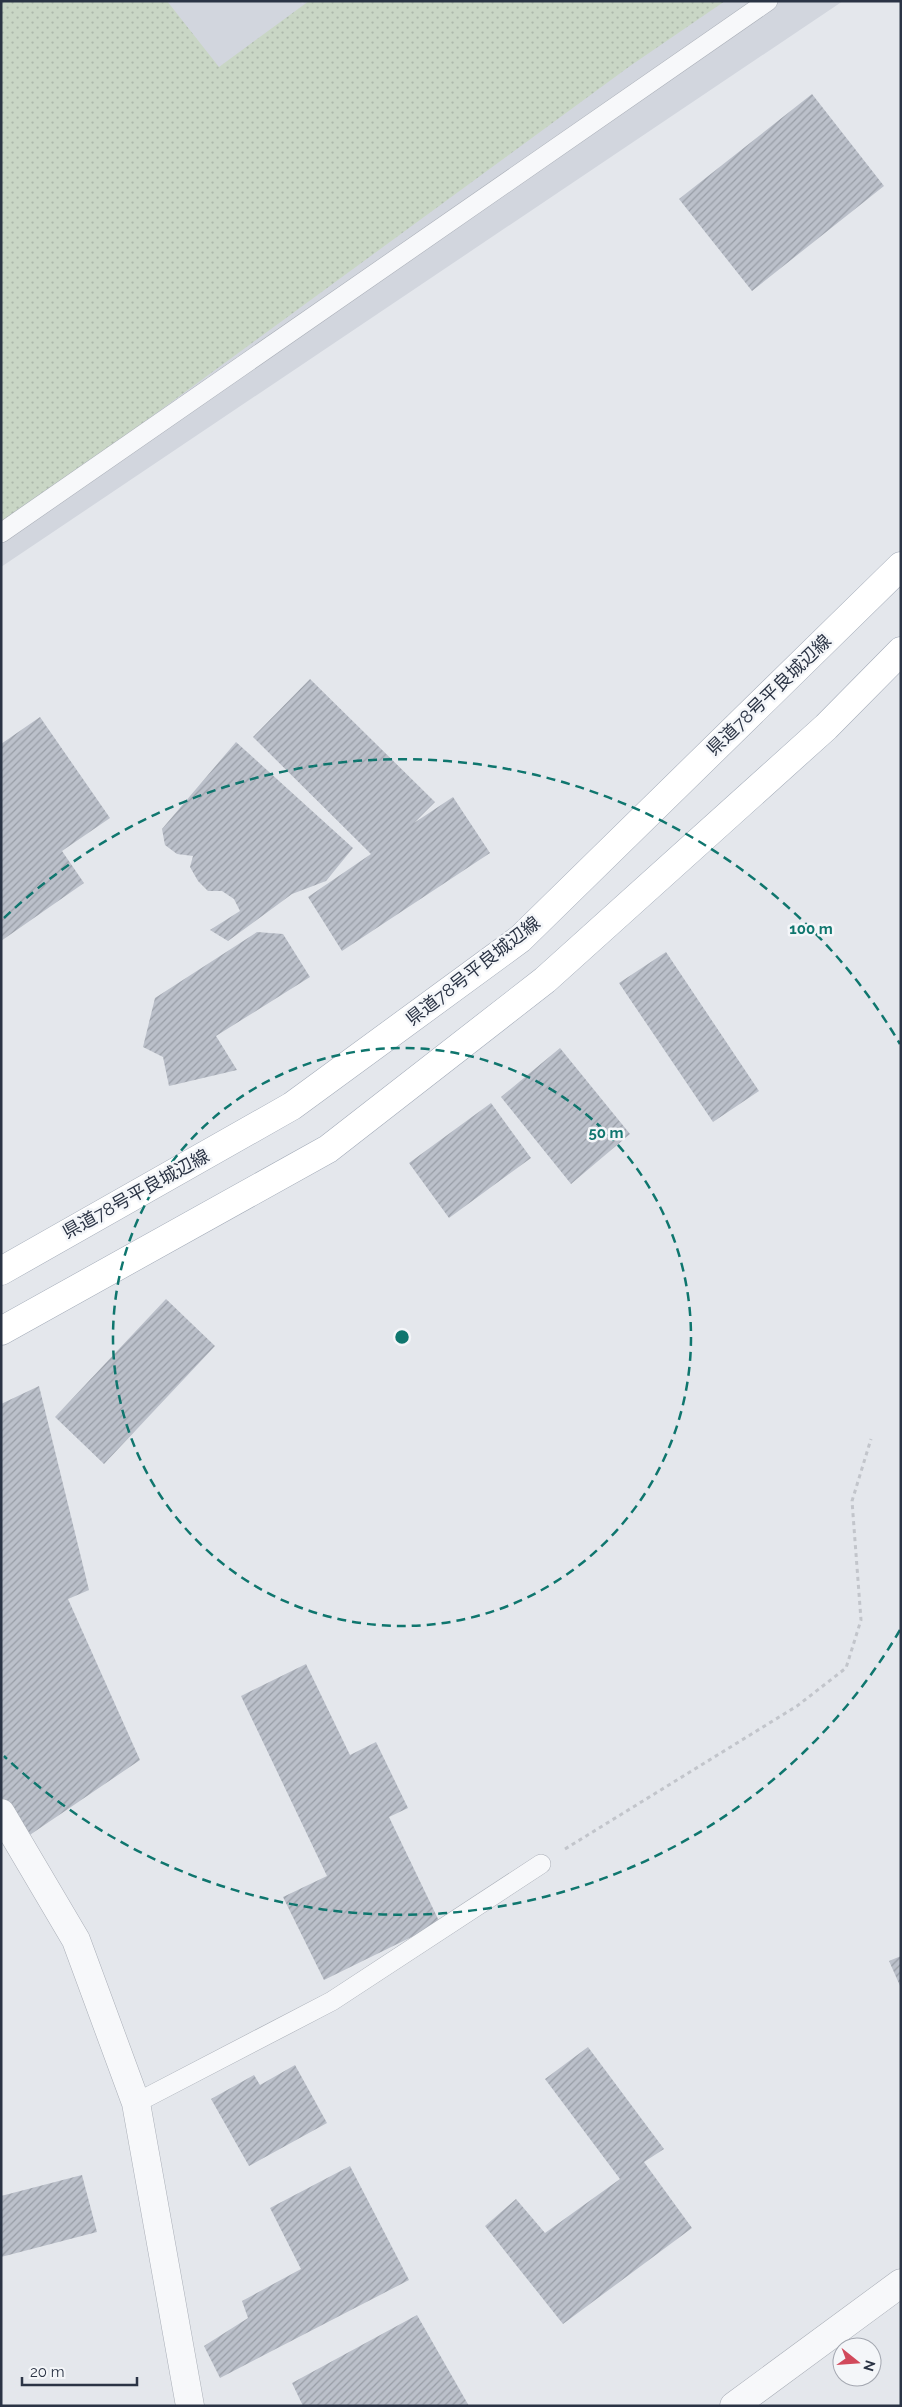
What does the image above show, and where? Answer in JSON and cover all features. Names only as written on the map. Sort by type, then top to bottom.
[{"type":"main road","name":"県道78号平良城辺線","points":[[1,1271],[292,1106],[520,939],[901,566]]},
{"type":"main road","points":[[1,1331],[328,1149],[545,980],[826,726],[901,651]]},
{"type":"street","points":[[1,1813],[76,1940],[136,2103],[190,2406]]},
{"type":"street","points":[[734,2406],[901,2282]]},
{"type":"lane","points":[[1,533],[768,1]]},
{"type":"lane","points":[[136,2103],[332,2001],[541,1864]]},
{"type":"path","points":[[541,1864],[797,1706],[846,1668],[861,1620],[852,1501],[871,1439]]},
{"type":"shaded area","points":[[1,1],[843,1],[1,567]]},
{"type":"green space","points":[[1,1],[167,1],[219,67],[309,1],[725,1],[630,66],[1,527]]},
{"type":"building","points":[[812,94],[884,186],[752,291],[679,199]]},
{"type":"building","points":[[310,679],[435,802],[414,823],[453,797],[490,853],[342,951],[308,897],[371,854],[253,737]]},
{"type":"building","points":[[40,717],[110,818],[62,851],[84,883],[1,941],[1,744]]},
{"type":"building","points":[[236,742],[353,848],[326,881],[292,894],[228,941],[210,930],[240,911],[234,899],[222,891],[208,891],[198,881],[190,867],[193,856],[177,854],[165,845],[162,829]]},
{"type":"building","points":[[257,932],[283,934],[310,977],[216,1036],[237,1070],[169,1086],[163,1057],[143,1047],[155,998]]},
{"type":"building","points":[[666,952],[759,1091],[713,1122],[619,983]]},
{"type":"building","points":[[560,1048],[630,1134],[571,1184],[501,1097]]},
{"type":"building","points":[[491,1103],[531,1158],[449,1218],[409,1163]]},
{"type":"building","points":[[166,1299],[215,1346],[104,1464],[55,1417]]},
{"type":"building","points":[[39,1386],[89,1590],[68,1599],[140,1760],[18,1843],[1,1813],[1,1404]]},
{"type":"building","points":[[306,1664],[350,1755],[376,1742],[408,1808],[389,1817],[440,1923],[324,1980],[283,1897],[327,1876],[241,1696]]},
{"type":"building","points":[[901,1956],[901,1988],[889,1961]]},
{"type":"building","points":[[588,2047],[664,2149],[644,2162],[692,2228],[563,2324],[485,2226],[516,2199],[545,2233],[620,2179],[545,2079]]},
{"type":"building","points":[[295,2065],[327,2123],[249,2166],[211,2099],[254,2075],[260,2085]]},
{"type":"building","points":[[350,2166],[409,2280],[220,2378],[204,2346],[248,2318],[242,2301],[301,2269],[270,2208]]},
{"type":"building","points":[[82,2175],[97,2232],[1,2257],[1,2196]]},
{"type":"building","points":[[417,2315],[469,2406],[303,2406],[292,2383]]}]
